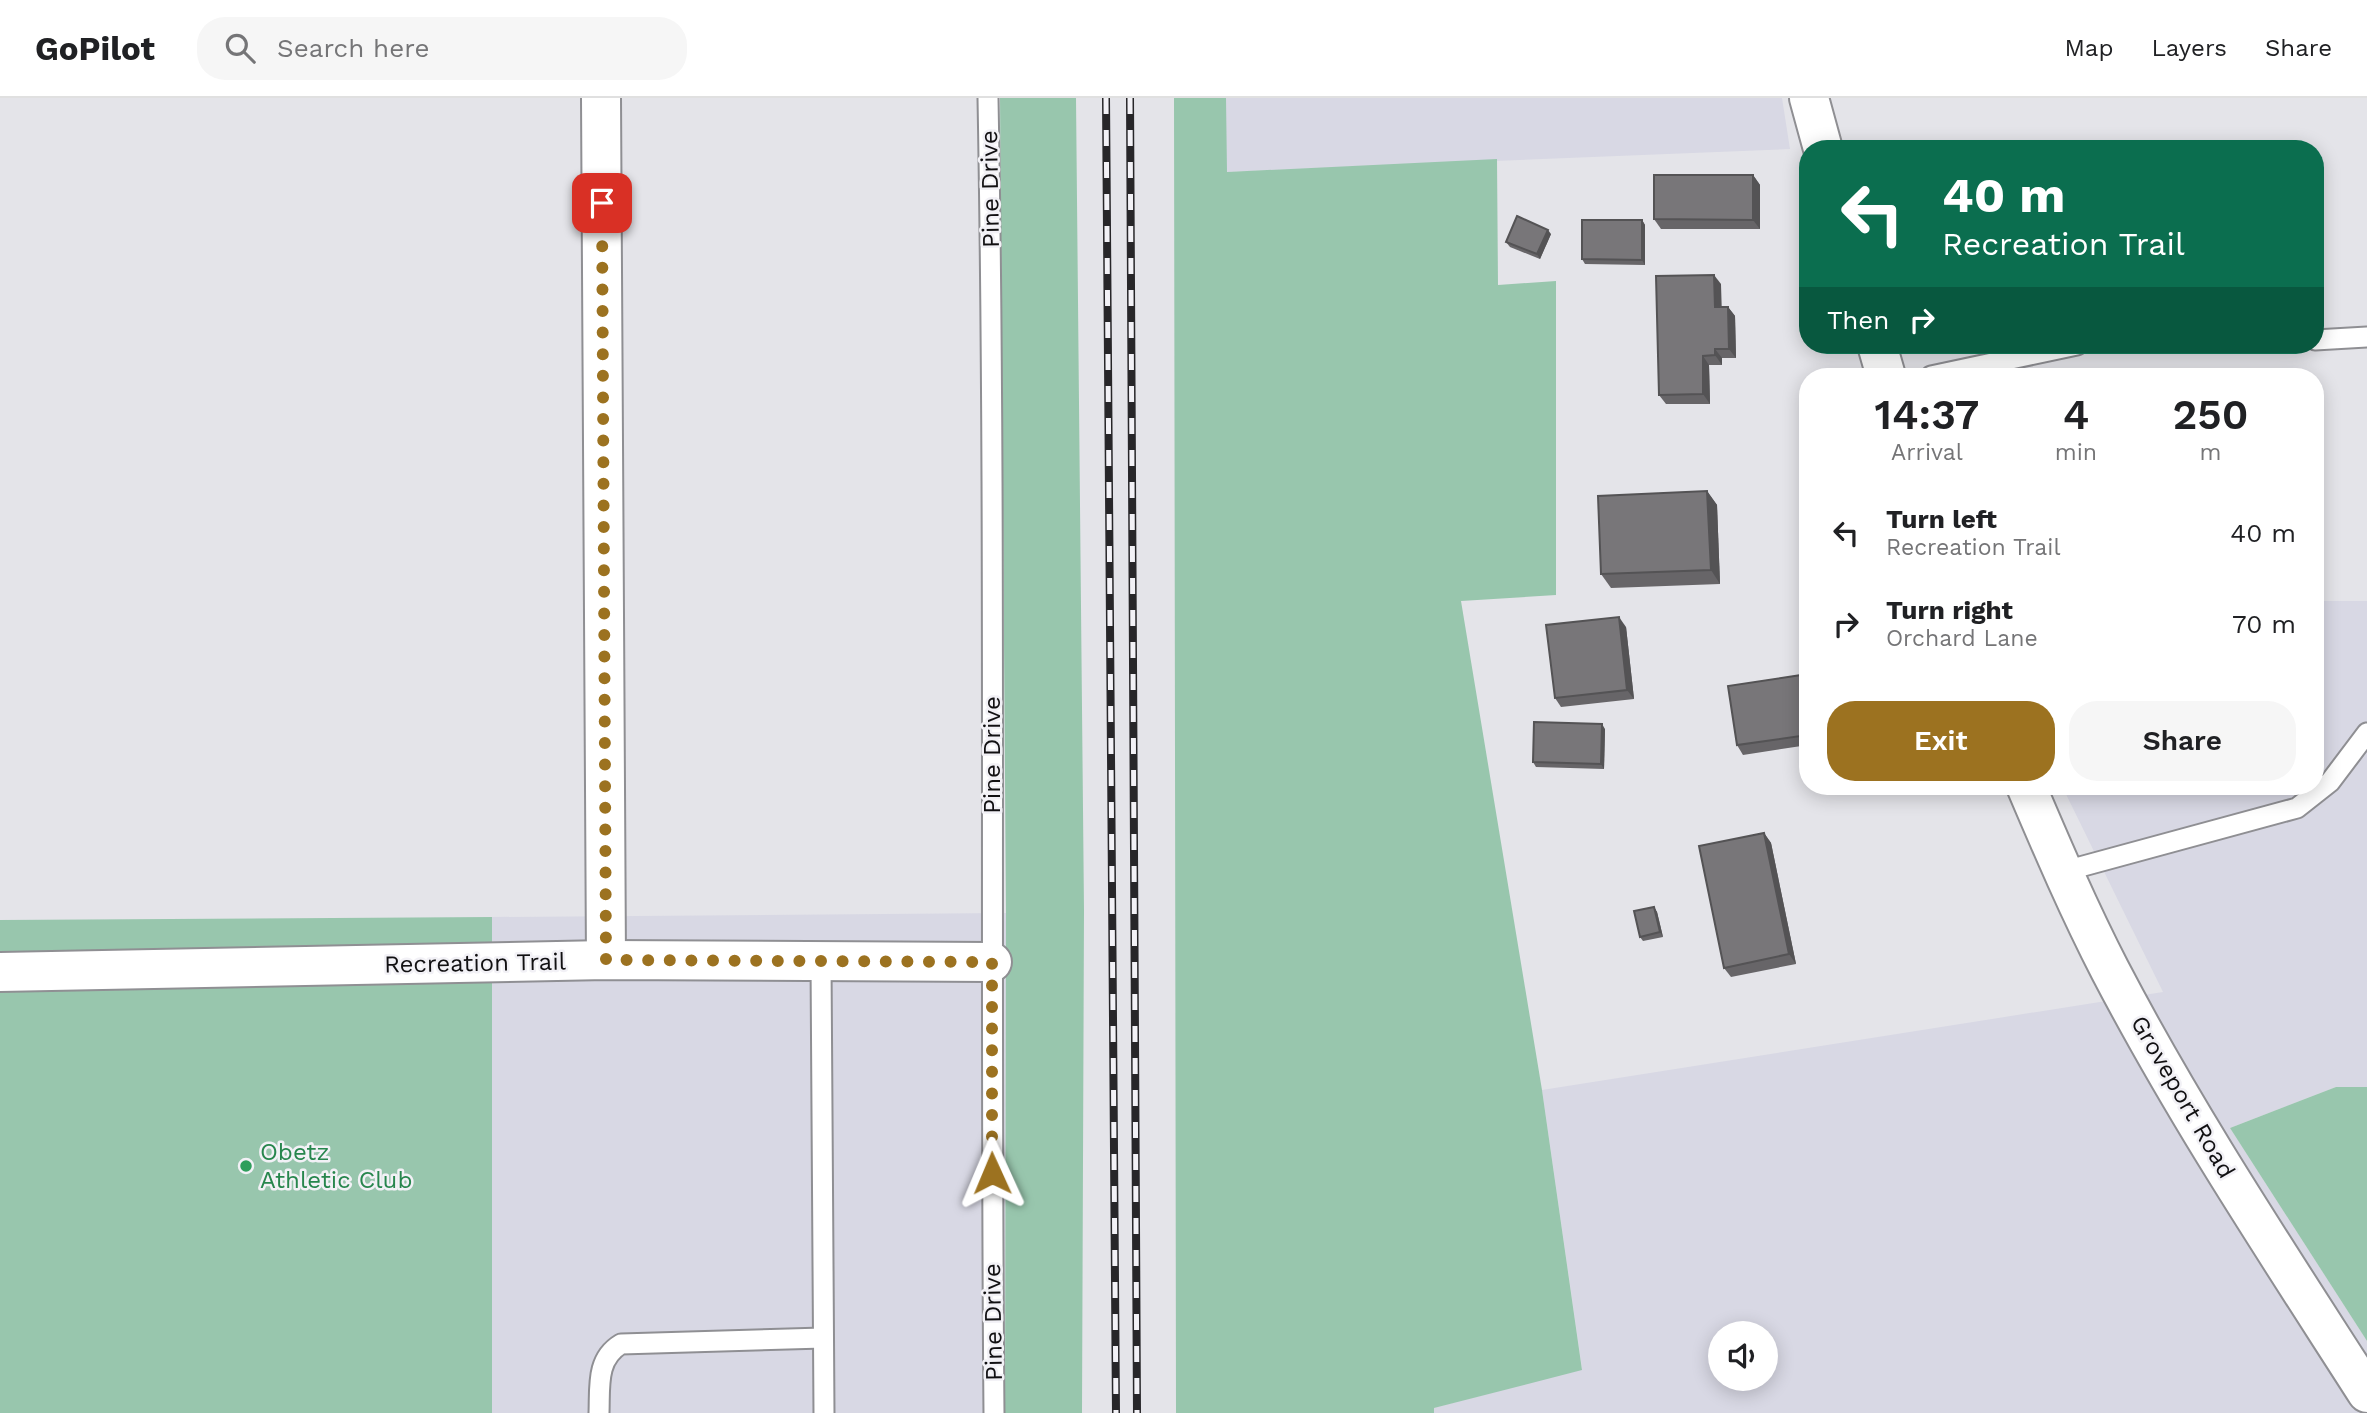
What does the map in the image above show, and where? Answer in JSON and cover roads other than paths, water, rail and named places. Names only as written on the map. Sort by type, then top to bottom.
[{"type":"street","points":[[601,98],[606,960]]},
{"type":"street","points":[[1809,98],[1821,140]]},
{"type":"street","name":"Groveport Road","points":[[2030,795],[2110,970],[2204,1136],[2367,1393]]},
{"type":"street","name":"Recreation Trail","points":[[0,972],[606,960],[992,962]]},
{"type":"lane","name":"Pine Drive","points":[[988,98],[993,373],[994,1413]]},
{"type":"lane","points":[[2324,339],[2367,337]]},
{"type":"lane","points":[[1969,368],[2035,354]]},
{"type":"lane","points":[[2324,787],[2367,733]]},
{"type":"lane","points":[[2064,871],[2297,808],[2314,795]]},
{"type":"lane","points":[[821,961],[824,1413]]},
{"type":"lane","points":[[599,1413],[600,1376],[607,1352],[621,1344],[823,1338]]},
{"type":"railway","points":[[1106,98],[1116,1413]]},
{"type":"railway","points":[[1130,98],[1137,1413]]},
{"type":"place","name":"Obetz Athletic Club","points":[[246,1166]]}]
